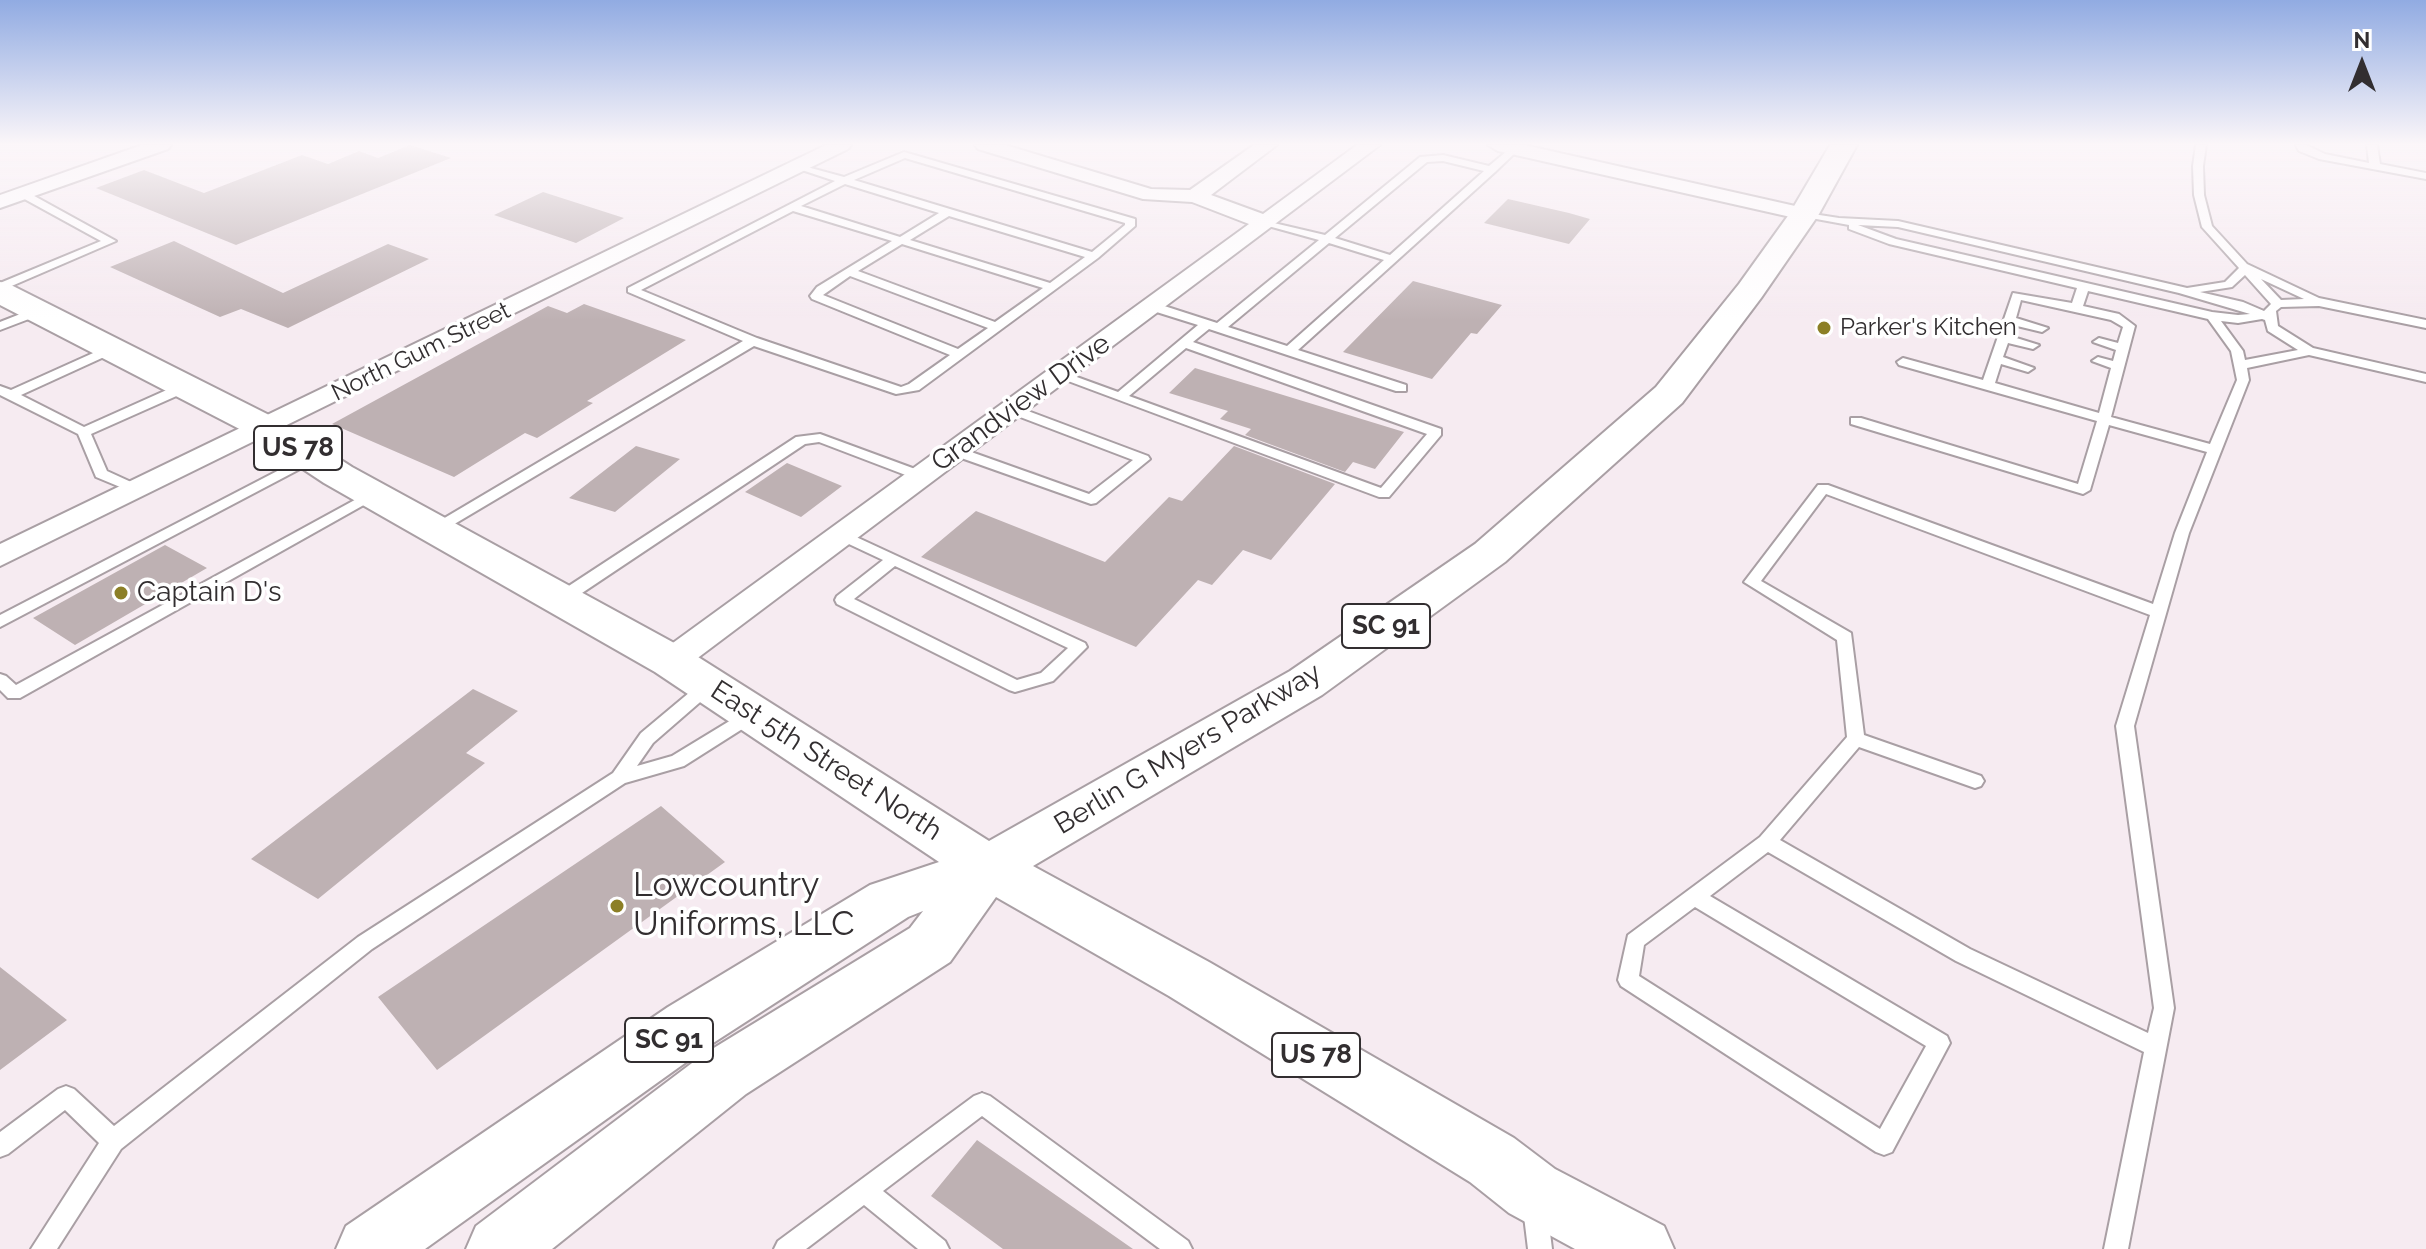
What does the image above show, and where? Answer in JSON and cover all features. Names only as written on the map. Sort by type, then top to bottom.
[{"type":"main road","name":"Berlin G Myers Parkway","points":[[369,1249],[689,1026],[889,901],[988,867],[1306,683],[1490,553],[1669,395],[1821,218],[1825,203]]},
{"type":"main road","name":"East 5th Street North","points":[[0,290],[266,428],[373,494],[671,661],[988,867],[1202,987],[1492,1160],[1532,1191],[1641,1249]]},
{"type":"main road","name":"Berlin G Myers Parkway","points":[[499,1249],[725,1074],[930,945],[988,867]]},
{"type":"street","name":"North Gum Street","points":[[0,556],[724,203]]},
{"type":"street","points":[[1215,203],[1265,222]]},
{"type":"street","name":"Grandview Drive","points":[[671,661],[1291,203]]},
{"type":"street","points":[[1756,203],[1821,218]]},
{"type":"lane","points":[[0,290],[110,241],[40,203]]},
{"type":"lane","points":[[799,203],[632,290],[753,341],[901,391],[914,387],[1094,256],[1130,226],[1131,221],[1072,203]]},
{"type":"lane","points":[[920,203],[1094,256]]},
{"type":"lane","points":[[1120,397],[1184,343],[1213,326],[1370,203]]},
{"type":"lane","points":[[1289,351],[1454,203]]},
{"type":"lane","points":[[2201,203],[2207,227],[2278,304]]},
{"type":"lane","points":[[792,207],[1052,287]]},
{"type":"lane","points":[[948,212],[821,289],[816,296],[818,300],[959,354]]},
{"type":"lane","points":[[1821,218],[1893,242],[2212,316],[2238,319],[2265,317]]},
{"type":"lane","points":[[1821,218],[1898,224],[2239,305],[2265,317],[2272,328],[2309,351],[2426,378]]},
{"type":"lane","points":[[1265,222],[1392,259]]},
{"type":"lane","points":[[2180,290],[2228,285],[2246,267]]},
{"type":"lane","points":[[2246,267],[2319,302]]},
{"type":"lane","points":[[849,272],[997,327]]},
{"type":"lane","points":[[2076,308],[2084,286]]},
{"type":"lane","points":[[1856,421],[2083,490],[2129,326],[2115,317],[2017,295],[1988,385]]},
{"type":"lane","points":[[2265,317],[2273,305],[2298,300],[2426,324]]},
{"type":"lane","points":[[1151,306],[1401,388]]},
{"type":"lane","points":[[0,326],[38,311]]},
{"type":"lane","points":[[2116,1249],[2164,1008],[2125,726],[2182,533],[2243,380],[2237,351],[2212,316]]},
{"type":"lane","points":[[2008,320],[2042,328]]},
{"type":"lane","points":[[2003,338],[2033,345]]},
{"type":"lane","points":[[436,529],[753,341]]},
{"type":"lane","points":[[2099,342],[2123,348]]},
{"type":"lane","points":[[1058,375],[1384,494],[1436,432],[1184,343]]},
{"type":"lane","points":[[5,392],[111,349]]},
{"type":"lane","points":[[2241,365],[2309,351]]},
{"type":"lane","points":[[1996,359],[2028,368]]},
{"type":"lane","points":[[2098,361],[2118,366]]},
{"type":"lane","points":[[1903,362],[2215,450]]},
{"type":"lane","points":[[2094,386],[2112,391]]},
{"type":"lane","points":[[84,432],[185,387]]},
{"type":"lane","points":[[5,392],[84,432],[101,474],[137,490]]},
{"type":"lane","points":[[955,451],[1091,500],[1143,459],[1012,409]]},
{"type":"lane","points":[[561,599],[801,440],[820,438],[921,476]]},
{"type":"lane","points":[[0,622],[312,457]]},
{"type":"lane","points":[[1696,897],[1939,1043],[1884,1144],[1628,980],[1635,941],[1767,842],[1856,739],[1845,637],[1752,582],[1823,488],[2158,612]]},
{"type":"lane","points":[[0,680],[14,694],[373,494]]},
{"type":"lane","points":[[841,535],[894,559],[1079,647],[1047,677],[1015,686],[843,600],[894,559]]},
{"type":"lane","points":[[619,778],[647,738],[710,685]]},
{"type":"lane","points":[[43,1249],[113,1141],[365,943],[619,778],[678,761],[754,714]]},
{"type":"lane","points":[[1856,739],[1975,781]]},
{"type":"lane","points":[[1767,842],[1963,955],[2157,1048]]},
{"type":"lane","points":[[0,1146],[66,1096],[113,1141]]},
{"type":"lane","points":[[786,1249],[982,1103],[1180,1249]]},
{"type":"lane","points":[[865,1191],[937,1249]]},
{"type":"lane","points":[[1532,1191],[1540,1249]]},
{"type":"building","points":[[134,203],[339,203],[236,245]]},
{"type":"building","points":[[519,203],[578,203],[624,218],[576,243],[494,215]]},
{"type":"building","points":[[1504,203],[1527,203],[1590,219],[1569,244],[1484,223]]},
{"type":"building","points":[[174,241],[283,293],[388,244],[429,259],[288,328],[241,309],[220,317],[110,267]]},
{"type":"building","points":[[1413,281],[1502,305],[1477,334],[1471,333],[1432,379],[1343,352]]},
{"type":"building","points":[[584,304],[686,340],[587,401],[593,403],[537,438],[525,433],[454,477],[332,424],[548,306],[567,313]]},
{"type":"building","points":[[1195,368],[1404,432],[1375,469],[1353,462],[1345,472],[1245,435],[1251,429],[1220,419],[1228,411],[1169,393]]},
{"type":"building","points":[[636,446],[680,459],[615,512],[569,498]]},
{"type":"building","points":[[1234,446],[1335,484],[1271,560],[1243,550],[1212,585],[1198,580],[1136,647],[921,557],[976,511],[1105,562],[1169,497],[1182,501]]},
{"type":"building","points":[[787,463],[842,486],[801,517],[745,492]]},
{"type":"building","name":"Captain D's","points":[[165,545],[207,568],[75,645],[33,618]]},
{"type":"building","points":[[473,689],[518,711],[466,753],[485,763],[318,899],[251,859]]},
{"type":"building","points":[[661,806],[725,862],[437,1070],[378,997]]},
{"type":"building","points":[[0,967],[67,1020],[0,1070]]},
{"type":"building","points":[[977,1140],[1133,1249],[1003,1249],[931,1196]]},
{"type":"place","name":"Parker's Kitchen","points":[[1824,328]]},
{"type":"place","name":"Captain D's","points":[[121,593]]},
{"type":"place","name":"Lowcountry Uniforms, LLC","points":[[617,906]]}]
